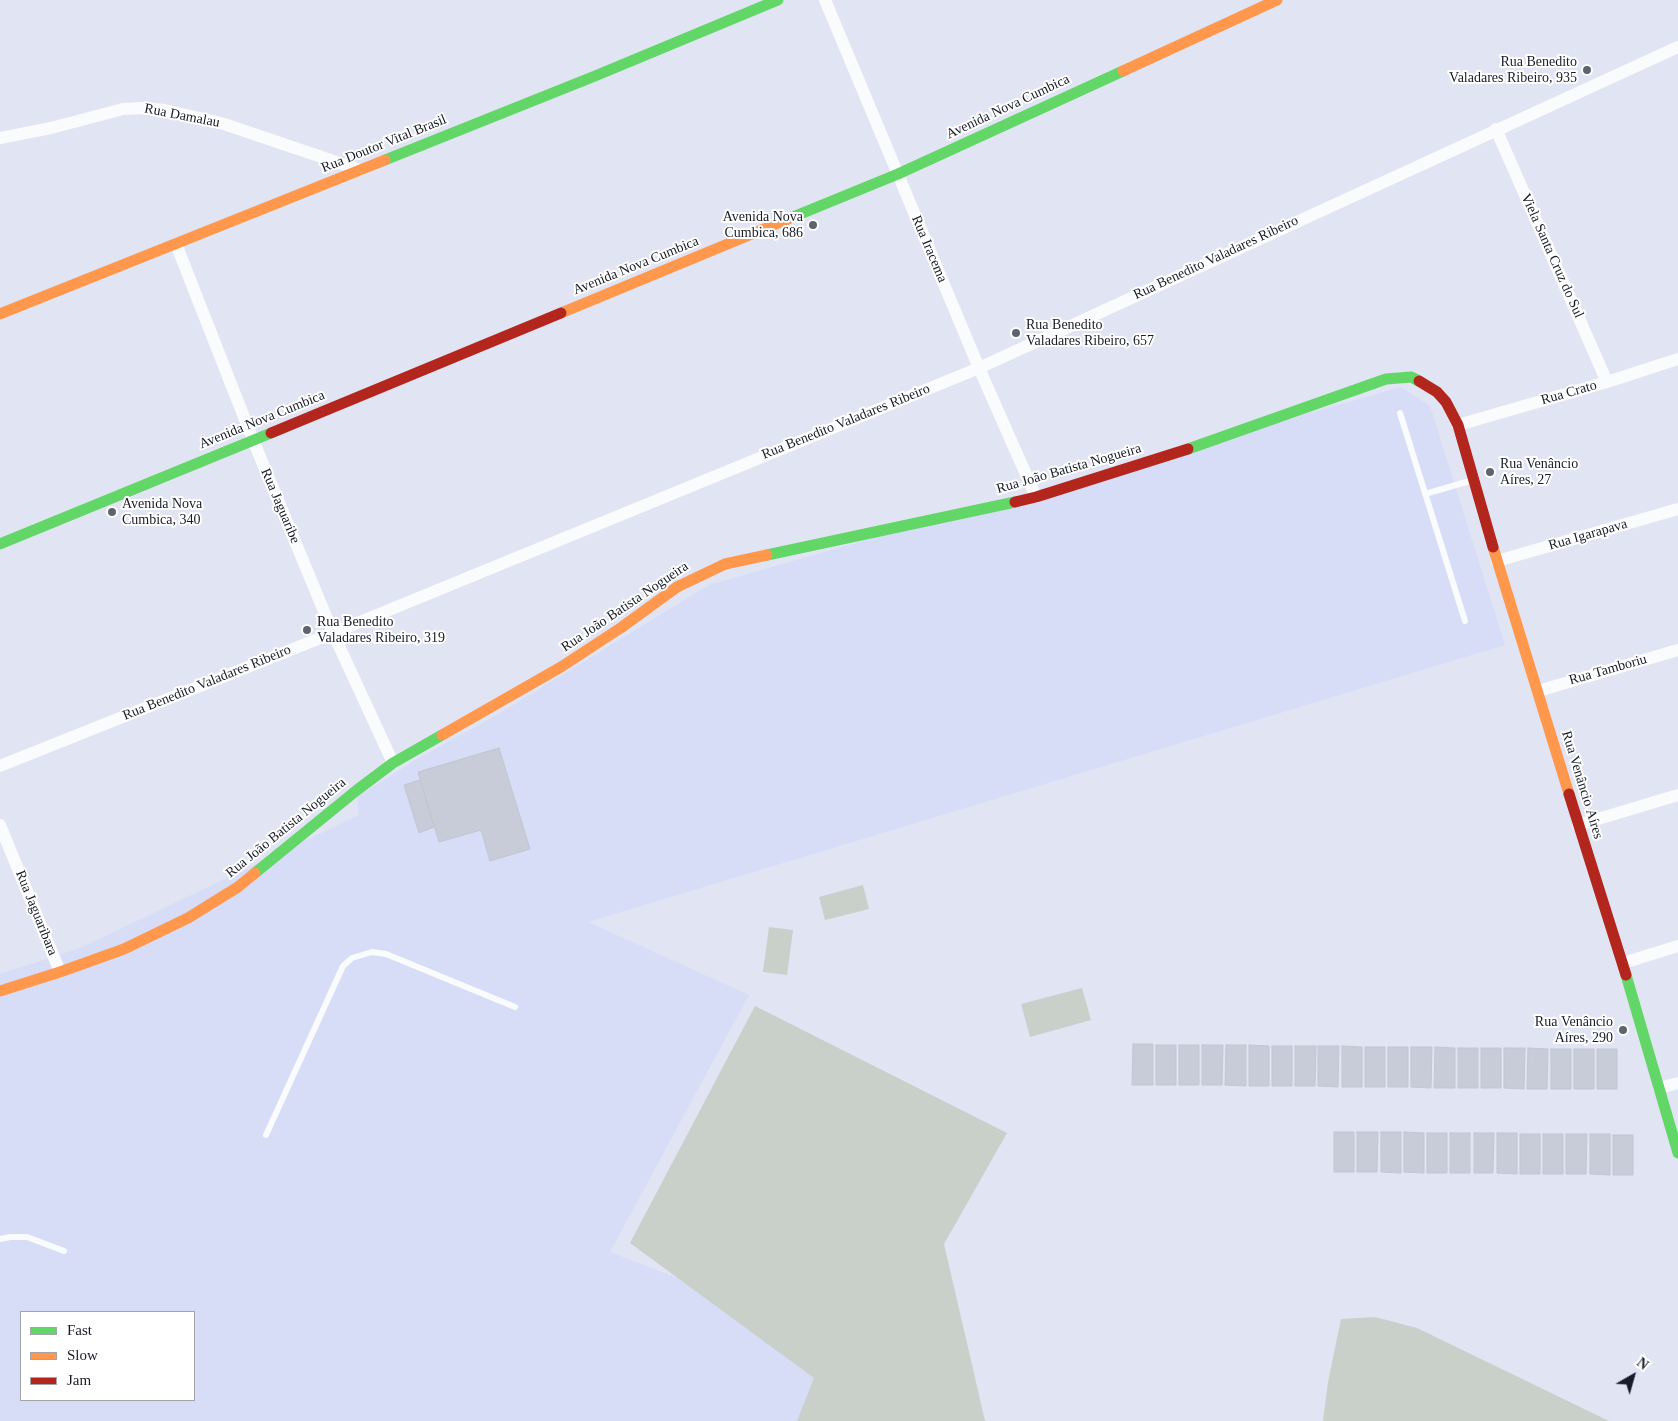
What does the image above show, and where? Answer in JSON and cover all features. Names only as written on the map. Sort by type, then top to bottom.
[{"type":"street","name":"Rua Doutor Vital Brasil","points":[[0,314],[778,0]]},
{"type":"street","name":"Rua Iracema","points":[[825,0],[979,368],[1036,497]]},
{"type":"street","name":"Avenida Nova Cumbica","points":[[0,544],[898,174],[1277,0]]},
{"type":"street","name":"Rua Benedito Valadares Ribeiro","points":[[0,766],[333,633],[979,368],[1678,47]]},
{"type":"street","name":"Rua Damalau","points":[[0,138],[50,128],[123,109],[143,108],[164,110],[221,123],[360,170]]},
{"type":"street","name":"Viela Santa Cruz do Sul","points":[[1496,130],[1608,382]]},
{"type":"street","name":"Rua Jaguaribe","points":[[176,244],[253,440],[333,633],[393,763]]},
{"type":"street","name":"Rua Crato","points":[[1458,425],[1678,360]]},
{"type":"street","name":"Rua João Batista Nogueira","points":[[0,992],[124,949],[196,913],[238,886],[393,763],[561,667],[622,627],[677,587],[700,574],[725,564],[1036,497],[1225,437],[1386,379],[1398,377],[1411,378],[1425,384],[1437,392],[1446,402],[1458,425]]},
{"type":"street","name":"Rua Venâncio Aíres","points":[[1458,425],[1497,561],[1578,826],[1623,963],[1678,1152]]},
{"type":"street","name":"Rua Igarapava","points":[[1497,561],[1678,510]]},
{"type":"street","name":"Rua Tamboriu","points":[[1538,691],[1678,650]]},
{"type":"street","points":[[1578,826],[1678,795]]},
{"type":"street","name":"Rua Jaguaribara","points":[[0,825],[60,972]]},
{"type":"street","points":[[1623,963],[1678,946]]},
{"type":"street","points":[[1659,1088],[1678,1083]]},
{"type":"lane","points":[[1400,413],[1465,621]]},
{"type":"lane","points":[[1425,494],[1474,479]]},
{"type":"lane","points":[[266,1135],[343,966],[352,958],[372,952],[386,954],[515,1007]]},
{"type":"lane","points":[[0,1239],[10,1236],[27,1237],[64,1251]]},
{"type":"shaded area","points":[[1401,387],[1430,406],[1505,645],[588,922],[749,995],[610,1252],[852,1346],[870,1421],[0,1421],[0,974],[80,948],[359,815],[357,797],[417,759],[495,716],[709,585]]},
{"type":"shaded area","points":[[863,885],[869,909],[825,920],[819,897]]},
{"type":"shaded area","points":[[769,927],[793,930],[787,975],[763,972]]},
{"type":"shaded area","points":[[1082,988],[1091,1020],[1030,1037],[1021,1004]]},
{"type":"shaded area","points":[[755,1006],[1007,1133],[944,1244],[985,1421],[797,1421],[814,1378],[630,1243]]},
{"type":"shaded area","points":[[1375,1317],[1417,1328],[1609,1421],[1323,1421],[1328,1382],[1341,1319]]},
{"type":"building","points":[[499,748],[530,849],[490,861],[481,830],[439,842],[418,772]]},
{"type":"building","points":[[420,780],[434,827],[419,833],[404,785]]},
{"type":"building","points":[[1133,1044],[1153,1044],[1153,1085],[1132,1085]]},
{"type":"building","points":[[1156,1045],[1176,1045],[1176,1085],[1156,1085]]},
{"type":"building","points":[[1179,1045],[1199,1045],[1199,1085],[1179,1085]]},
{"type":"building","points":[[1202,1045],[1223,1045],[1222,1085],[1202,1085]]},
{"type":"building","points":[[1226,1045],[1246,1045],[1246,1086],[1225,1085]]},
{"type":"building","points":[[1249,1045],[1269,1046],[1269,1086],[1249,1086]]},
{"type":"building","points":[[1272,1046],[1292,1046],[1292,1086],[1272,1086]]},
{"type":"building","points":[[1295,1046],[1316,1046],[1315,1086],[1295,1086]]},
{"type":"building","points":[[1318,1046],[1339,1046],[1338,1087],[1318,1086]]},
{"type":"building","points":[[1342,1046],[1362,1047],[1362,1087],[1342,1087]]},
{"type":"building","points":[[1365,1047],[1385,1047],[1385,1087],[1365,1087]]},
{"type":"building","points":[[1388,1047],[1408,1047],[1408,1087],[1388,1087]]},
{"type":"building","points":[[1411,1047],[1432,1047],[1431,1088],[1411,1087]]},
{"type":"building","points":[[1435,1047],[1455,1048],[1455,1088],[1434,1088]]},
{"type":"building","points":[[1458,1048],[1478,1048],[1478,1088],[1458,1088]]},
{"type":"building","points":[[1481,1048],[1501,1048],[1501,1088],[1481,1088]]},
{"type":"building","points":[[1504,1048],[1525,1048],[1524,1089],[1504,1088]]},
{"type":"building","points":[[1528,1048],[1548,1049],[1547,1089],[1527,1089]]},
{"type":"building","points":[[1551,1049],[1571,1049],[1571,1089],[1551,1089]]},
{"type":"building","points":[[1574,1049],[1594,1049],[1594,1089],[1574,1089]]},
{"type":"building","points":[[1597,1049],[1617,1049],[1617,1089],[1597,1089]]},
{"type":"building","points":[[1334,1132],[1354,1132],[1354,1172],[1334,1172]]},
{"type":"building","points":[[1357,1132],[1378,1132],[1377,1172],[1357,1172]]},
{"type":"building","points":[[1381,1132],[1401,1132],[1401,1173],[1381,1172]]},
{"type":"building","points":[[1404,1132],[1424,1133],[1424,1173],[1404,1172]]},
{"type":"building","points":[[1427,1133],[1447,1133],[1447,1173],[1427,1173]]},
{"type":"building","points":[[1450,1133],[1470,1133],[1470,1173],[1450,1173]]},
{"type":"building","points":[[1474,1133],[1494,1133],[1493,1173],[1474,1173]]},
{"type":"building","points":[[1497,1133],[1517,1133],[1517,1174],[1497,1173]]},
{"type":"building","points":[[1520,1134],[1540,1134],[1540,1174],[1520,1174]]},
{"type":"building","points":[[1543,1134],[1563,1134],[1563,1174],[1543,1174]]},
{"type":"building","points":[[1566,1134],[1587,1134],[1586,1174],[1566,1174]]},
{"type":"building","points":[[1590,1134],[1610,1134],[1610,1175],[1590,1174]]},
{"type":"building","points":[[1613,1135],[1633,1135],[1633,1175],[1613,1175]]},
{"type":"traffic: fast","points":[[385,160],[778,0]]},
{"type":"traffic: fast","points":[[788,219],[898,174],[1123,71]]},
{"type":"traffic: fast","points":[[1188,449],[1386,379],[1411,377],[1419,381]]},
{"type":"traffic: fast","points":[[0,544],[271,433]]},
{"type":"traffic: fast","points":[[767,555],[1015,502]]},
{"type":"traffic: fast","points":[[255,873],[393,763],[442,735]]},
{"type":"traffic: fast","points":[[1626,975],[1678,1153]]},
{"type":"traffic: slow","points":[[1123,71],[1277,0]]},
{"type":"traffic: slow","points":[[0,314],[385,160]]},
{"type":"traffic: slow","points":[[561,313],[788,219]]},
{"type":"traffic: slow","points":[[1493,547],[1569,794]]},
{"type":"traffic: slow","points":[[442,735],[561,667],[622,627],[677,587],[725,564],[767,555]]},
{"type":"traffic: slow","points":[[0,991],[124,949],[188,918],[238,887],[255,873]]},
{"type":"traffic: jam","points":[[271,433],[561,313]]},
{"type":"traffic: jam","points":[[1419,381],[1437,392],[1446,402],[1458,425],[1493,547]]},
{"type":"traffic: jam","points":[[1015,502],[1188,449]]},
{"type":"traffic: jam","points":[[1569,794],[1626,975]]},
{"type":"place","name":"Rua Benedito Valadares Ribeiro, 935","points":[[1587,70]]},
{"type":"place","name":"Avenida Nova Cumbica, 686","points":[[813,225]]},
{"type":"place","name":"Rua Benedito Valadares Ribeiro, 657","points":[[1016,333]]},
{"type":"place","name":"Rua Venâncio Aíres, 27","points":[[1490,472]]},
{"type":"place","name":"Avenida Nova Cumbica, 340","points":[[112,512]]},
{"type":"place","name":"Rua Benedito Valadares Ribeiro, 319","points":[[307,630]]},
{"type":"place","name":"Rua Venâncio Aíres, 290","points":[[1623,1030]]}]
